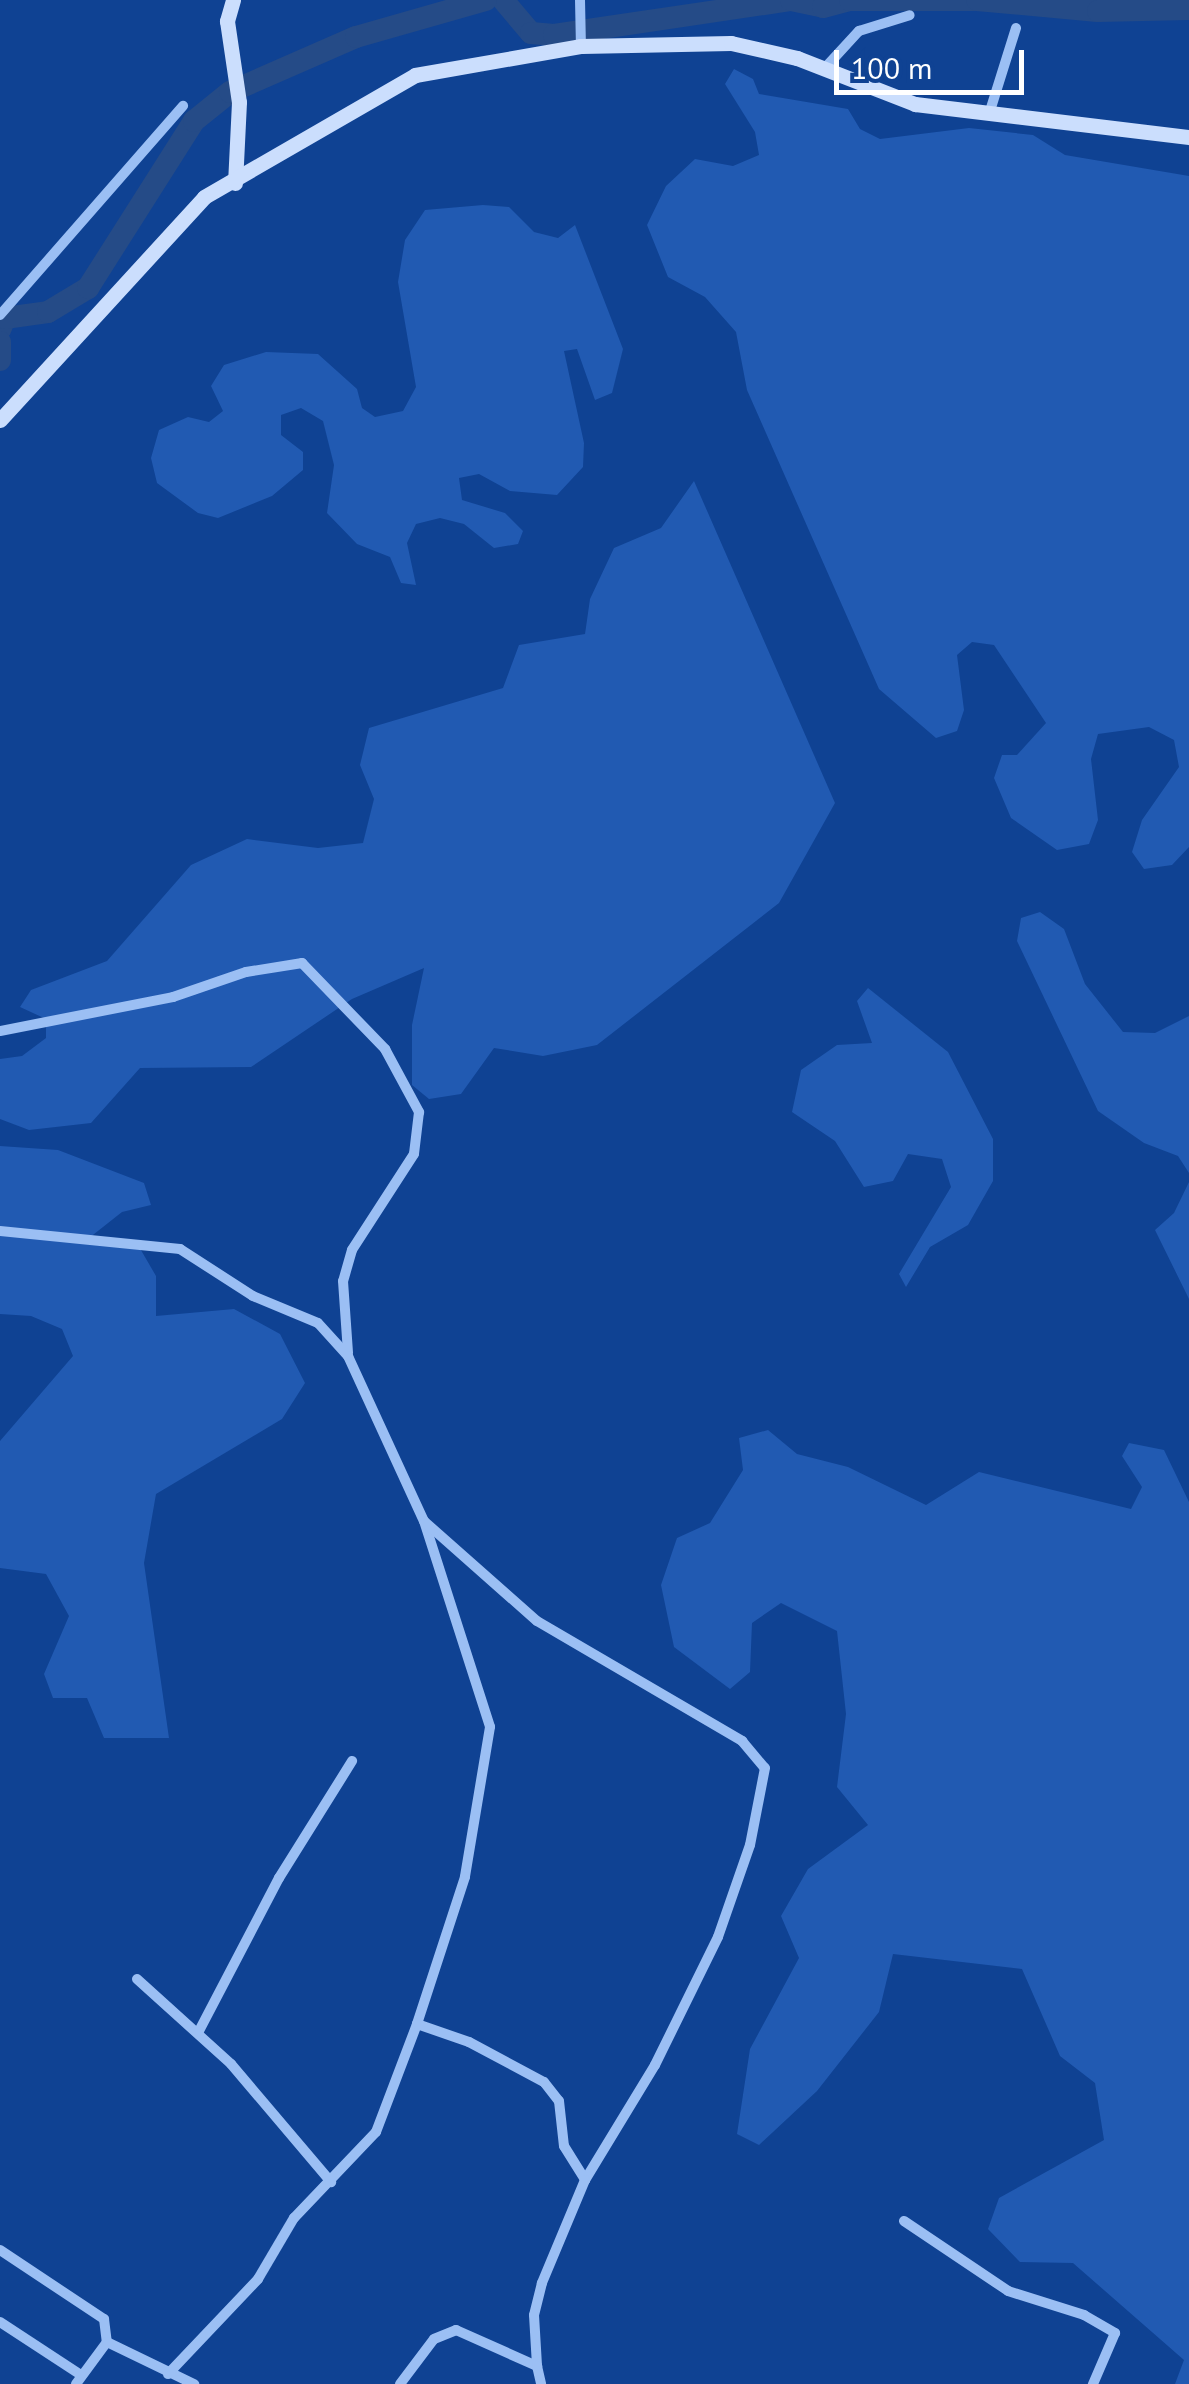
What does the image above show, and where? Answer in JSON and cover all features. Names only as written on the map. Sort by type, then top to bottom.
[{"type":"street","points":[[233,0],[227,21],[239,102],[235,183]]},
{"type":"street","points":[[580,0],[581,46]]},
{"type":"street","points":[[824,69],[859,31],[910,15]]},
{"type":"street","points":[[990,112],[1016,28]]},
{"type":"street","points":[[0,420],[204,196],[235,183],[414,76],[581,46],[731,43],[824,69],[890,98],[1189,136]]},
{"type":"street","points":[[0,316],[184,106]]},
{"type":"street","points":[[0,1031],[173,997],[246,972],[302,963],[385,1049],[419,1112],[414,1154],[363,1229],[343,1280],[348,1356]]},
{"type":"street","points":[[0,1231],[180,1249],[253,1296],[318,1322],[348,1356],[424,1522],[490,1727],[465,1877],[417,2024],[376,2132],[294,2218],[258,2279],[168,2374]]},
{"type":"street","points":[[424,1522],[537,1621],[742,1741],[764,1768],[750,1845],[718,1937],[655,2065],[585,2180],[542,2283],[534,2315],[542,2384]]},
{"type":"street","points":[[199,2030],[279,1878],[352,1761]]},
{"type":"street","points":[[137,1979],[199,2030],[331,2182]]},
{"type":"street","points":[[417,2024],[440,2029],[544,2082],[559,2101],[564,2146],[585,2180]]},
{"type":"street","points":[[904,2222],[1008,2291],[1084,2315],[1115,2334],[1093,2384]]},
{"type":"street","points":[[0,2250],[104,2319],[107,2342],[78,2379],[0,2322]]},
{"type":"street","points":[[400,2384],[434,2339],[456,2330],[538,2366]]},
{"type":"street","points":[[107,2342],[194,2384]]},
{"type":"shaded area","points":[[734,69],[753,79],[759,94],[848,109],[860,129],[880,139],[969,128],[1033,135],[1065,155],[1189,176],[1189,847],[1172,865],[1144,869],[1132,852],[1142,820],[1179,767],[1174,740],[1149,727],[1098,734],[1091,759],[1098,820],[1089,844],[1057,850],[1011,818],[994,778],[1002,755],[1017,755],[1046,723],[994,645],[972,642],[957,655],[964,710],[957,731],[936,738],[879,689],[747,390],[736,332],[705,297],[668,277],[647,225],[666,186],[695,159],[733,166],[759,155],[755,132],[725,84]]},
{"type":"shaded area","points":[[509,207],[534,232],[558,238],[575,225],[623,349],[612,393],[595,400],[577,349],[564,351],[584,443],[583,467],[557,495],[510,491],[479,474],[459,478],[462,500],[505,513],[523,531],[518,544],[494,548],[464,524],[440,518],[416,524],[407,543],[416,585],[401,583],[390,557],[357,544],[327,513],[334,465],[323,421],[301,408],[281,415],[281,435],[303,452],[303,470],[272,496],[218,518],[198,513],[157,483],[151,458],[159,430],[188,417],[209,422],[223,411],[211,386],[224,365],[266,352],[318,354],[357,389],[362,408],[375,417],[403,411],[416,387],[398,282],[405,240],[425,210]]},
{"type":"shaded area","points":[[694,481],[835,803],[779,903],[597,1045],[543,1056],[494,1048],[461,1094],[429,1099],[412,1085],[412,1025],[424,968],[352,999],[251,1067],[140,1068],[91,1123],[29,1130],[0,1119],[0,1059],[22,1056],[46,1038],[46,1019],[20,1007],[31,990],[107,961],[191,865],[247,839],[318,848],[363,843],[374,799],[360,765],[369,728],[503,688],[519,645],[585,634],[590,599],[614,548],[661,528]]},
{"type":"shaded area","points":[[1040,912],[1064,929],[1085,984],[1123,1032],[1155,1033],[1189,1016],[1189,1173],[1178,1156],[1144,1143],[1098,1111],[1017,941],[1021,918]]},
{"type":"shaded area","points":[[868,988],[948,1052],[993,1139],[993,1181],[968,1225],[930,1247],[906,1287],[899,1274],[951,1187],[942,1159],[908,1154],[893,1181],[864,1187],[835,1141],[792,1112],[801,1070],[837,1045],[872,1043],[857,1001]]},
{"type":"shaded area","points":[[0,1146],[58,1150],[144,1183],[151,1205],[122,1212],[84,1242],[138,1245],[156,1276],[156,1316],[234,1309],[280,1334],[305,1383],[282,1419],[156,1494],[144,1563],[169,1738],[104,1738],[87,1698],[53,1698],[44,1674],[69,1616],[46,1574],[0,1568],[0,1441],[73,1356],[62,1329],[31,1316],[0,1314]]},
{"type":"shaded area","points":[[1189,1182],[1189,1299],[1155,1230],[1174,1213]]},
{"type":"shaded area","points":[[768,1430],[797,1454],[848,1467],[926,1505],[979,1472],[1131,1509],[1142,1487],[1122,1456],[1129,1443],[1164,1450],[1189,1502],[1189,2384],[1175,2384],[1184,2360],[1073,2263],[1020,2262],[988,2229],[999,2198],[1104,2140],[1095,2083],[1060,2056],[1022,1969],[893,1954],[879,2012],[817,2091],[759,2145],[737,2134],[750,2049],[799,1958],[781,1916],[808,1869],[868,1825],[837,1787],[846,1714],[837,1631],[781,1603],[752,1623],[750,1672],[730,1689],[674,1647],[661,1585],[677,1538],[710,1523],[743,1470],[739,1438]]},
{"type":"waterway","points":[[0,330],[5,318],[48,312],[88,288],[194,121],[230,92],[356,37],[486,0]]},
{"type":"waterway","points":[[503,0],[531,33],[554,35],[791,0],[823,7],[850,0],[977,0],[1098,11],[1189,9]]},
{"type":"waterway","points":[[0,342],[0,360]]}]
